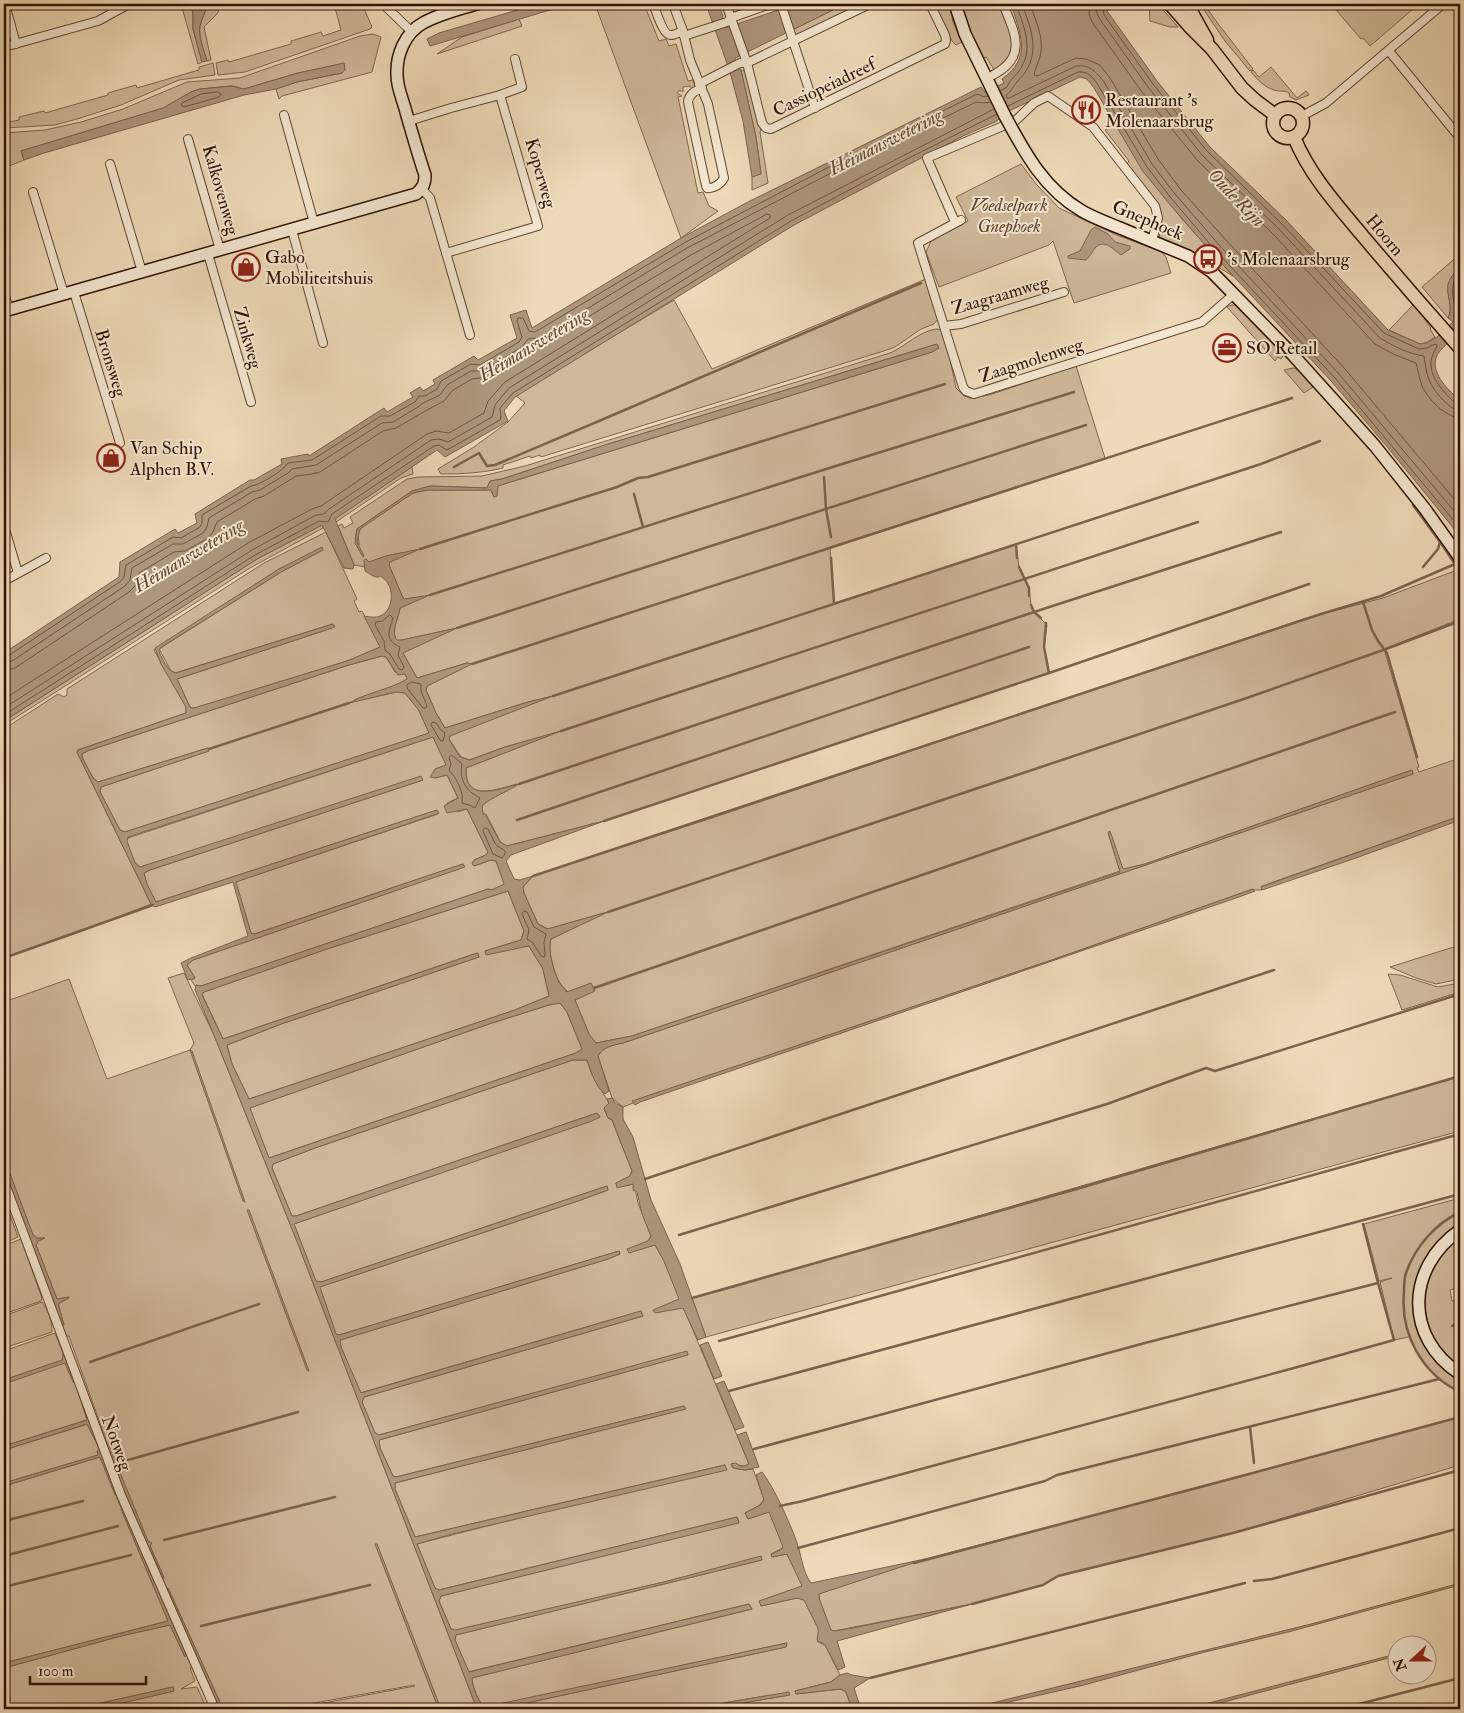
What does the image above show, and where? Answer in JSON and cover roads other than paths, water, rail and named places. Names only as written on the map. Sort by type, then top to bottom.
[{"type":"main road","points":[[1170,4],[1190,28],[1212,49],[1242,88],[1275,115]]},
{"type":"main road","points":[[1187,4],[1199,22],[1212,49]]},
{"type":"main road","points":[[1289,108],[1302,116],[1302,129],[1299,134],[1294,137],[1285,138],[1277,134],[1273,126],[1273,120],[1280,110],[1289,108]]},
{"type":"main road","name":"Hoorn","points":[[1294,137],[1311,172],[1460,348]]},
{"type":"street","points":[[5,4],[16,44]]},
{"type":"street","points":[[4,47],[98,21],[128,4]]},
{"type":"street","points":[[383,4],[412,32]]},
{"type":"street","points":[[470,335],[430,198],[422,189],[425,183],[425,175],[397,75],[398,58],[404,42],[412,32],[423,23],[451,11],[477,4]]},
{"type":"street","points":[[653,4],[664,30],[671,36],[706,30],[730,22],[770,4]]},
{"type":"street","points":[[673,4],[684,34],[690,60],[701,86],[710,113],[724,178],[722,182],[710,189],[706,186],[688,97],[701,86],[720,72],[743,60],[793,42],[870,4]]},
{"type":"street","name":"Cassiopeiadreef","points":[[726,4],[762,123],[766,128],[771,129],[945,44],[945,35],[930,4]]},
{"type":"street","points":[[781,4],[815,108]]},
{"type":"street","name":"Gnephoek","points":[[955,4],[965,34],[1005,116],[1030,161],[1050,187],[1082,211],[1194,260],[1212,272],[1293,354],[1375,446],[1425,509],[1460,558]]},
{"type":"street","points":[[992,75],[1007,66],[1016,51],[1015,34],[1002,4]]},
{"type":"street","points":[[1302,116],[1326,103],[1444,4]]},
{"type":"street","points":[[1389,51],[1460,138]]},
{"type":"street","points":[[409,121],[522,87],[515,59]]},
{"type":"street","name":"Koperweg","points":[[446,253],[538,226],[500,95]]},
{"type":"street","name":"Zaagmolenweg","points":[[1152,241],[1158,218],[1155,206],[1092,127],[1048,96],[1034,103],[1015,121],[927,158],[958,221],[918,243],[963,387],[966,391],[974,394],[1202,322],[1234,294]]},
{"type":"street","points":[[284,115],[314,223]]},
{"type":"street","name":"Kalkovenweg","points":[[188,140],[220,250]]},
{"type":"street","points":[[110,164],[142,272]]},
{"type":"street","name":"Kalkovenweg","points":[[6,311],[416,194],[422,189]]},
{"type":"street","points":[[33,192],[69,293]]},
{"type":"street","points":[[292,230],[323,343]]},
{"type":"street","name":"Zinkweg","points":[[208,254],[251,402]]},
{"type":"street","name":"Zaagraamweg","points":[[944,326],[961,324],[1064,292]]},
{"type":"street","points":[[4,293],[6,311]]},
{"type":"street","name":"Bronsweg","points":[[69,293],[120,443]]},
{"type":"street","points":[[4,526],[18,573]]},
{"type":"street","points":[[4,581],[46,558]]},
{"type":"street","name":"Notweg","points":[[4,1181],[120,1496],[215,1709]]},
{"type":"street","points":[[1460,1230],[1443,1243],[1430,1261],[1422,1279],[1419,1305],[1421,1320],[1431,1345],[1448,1366],[1460,1374]]},
{"type":"water","points":[[190,4],[208,4],[200,26],[202,44],[207,61],[202,62],[193,29],[193,13]]},
{"type":"water","points":[[538,4],[565,4],[430,46],[427,39],[439,33]]},
{"type":"water","points":[[706,4],[718,4],[725,28],[796,4],[814,4],[833,10],[735,58],[737,68],[741,70],[756,137],[761,174],[752,177],[743,121],[730,72]]},
{"type":"water","points":[[1011,4],[1116,4],[1107,11],[1157,81],[1210,147],[1286,220],[1388,330],[1420,344],[1437,337],[1453,322],[1448,318],[1450,305],[1448,288],[1453,275],[1460,268],[1460,333],[1440,351],[1435,364],[1442,382],[1460,401],[1460,536],[1331,381],[1212,253],[1167,201],[1142,170],[1094,88],[1087,79],[1080,77],[1005,113],[997,121],[963,136],[794,225],[515,397],[504,411],[508,421],[445,457],[437,450],[335,519],[354,565],[353,569],[344,568],[322,525],[257,559],[4,721],[4,653],[119,577],[120,562],[175,529],[178,533],[197,523],[195,514],[250,480],[254,480],[282,464],[281,459],[308,454],[309,456],[384,408],[387,412],[413,397],[410,393],[420,387],[423,391],[435,384],[433,380],[474,356],[478,360],[517,338],[510,315],[526,310],[532,328],[681,238],[746,203],[981,87],[985,92],[1004,83],[1002,79],[1012,71],[1021,53],[1018,25]]},
{"type":"water","points":[[344,63],[345,70],[342,73],[244,95],[24,160],[21,151],[163,108],[200,89],[232,86],[244,89],[298,73]]},
{"type":"water","points":[[1095,227],[1108,234],[1115,242],[1130,246],[1130,249],[1121,255],[1103,244],[1096,247],[1086,260],[1068,258],[1068,256],[1080,251],[1091,230]]},
{"type":"water","points":[[937,344],[939,348],[932,352],[498,486],[497,496],[494,497],[491,490],[427,490],[413,493],[360,529],[357,542],[363,557],[355,543],[357,529],[412,491],[430,486],[487,488],[490,481],[502,479],[605,445]]},
{"type":"water","points":[[322,547],[323,550],[281,572],[160,648],[159,652],[168,667],[176,673],[333,624],[335,627],[177,679],[191,708],[347,661],[380,647],[364,616],[377,617],[385,613],[390,604],[391,592],[390,587],[383,578],[380,576],[375,577],[365,571],[364,560],[366,559],[369,562],[386,556],[420,549],[390,562],[389,565],[403,598],[430,595],[400,608],[394,633],[397,640],[402,640],[457,628],[403,653],[417,678],[467,663],[472,664],[427,686],[426,690],[445,728],[553,696],[450,736],[449,739],[460,757],[470,760],[505,747],[561,731],[466,768],[467,779],[471,786],[477,790],[484,791],[493,791],[519,784],[482,806],[483,814],[485,814],[500,842],[507,846],[604,821],[511,855],[506,861],[514,879],[520,880],[533,876],[523,887],[524,893],[538,924],[547,929],[608,912],[551,939],[550,943],[550,954],[555,973],[567,992],[591,983],[595,991],[575,1000],[589,1034],[596,1043],[632,1036],[1120,872],[1108,832],[1110,831],[1123,869],[1145,864],[1412,770],[1413,774],[609,1047],[598,1056],[609,1091],[605,1094],[596,1083],[587,1060],[573,1060],[273,1164],[272,1168],[292,1216],[296,1216],[597,1113],[600,1117],[592,1121],[294,1224],[316,1281],[321,1282],[607,1186],[608,1190],[578,1201],[320,1287],[336,1334],[339,1335],[619,1251],[620,1254],[608,1259],[340,1340],[341,1347],[361,1393],[641,1311],[643,1316],[364,1397],[362,1402],[375,1433],[379,1435],[687,1351],[688,1355],[379,1440],[380,1448],[393,1476],[396,1477],[684,1406],[686,1409],[395,1483],[395,1489],[415,1537],[725,1465],[727,1470],[452,1534],[417,1544],[435,1588],[439,1590],[737,1517],[739,1523],[441,1596],[439,1601],[451,1629],[455,1630],[664,1582],[761,1556],[762,1560],[456,1635],[455,1640],[469,1672],[749,1604],[752,1609],[472,1678],[476,1694],[484,1707],[787,1643],[786,1647],[499,1709],[477,1709],[298,1244],[195,990],[196,985],[201,986],[488,889],[492,890],[504,884],[496,861],[491,860],[474,866],[472,864],[474,860],[486,855],[488,852],[467,809],[447,813],[444,806],[458,798],[447,775],[435,778],[430,777],[435,769],[446,765],[433,737],[128,837],[127,841],[135,863],[140,867],[421,776],[423,780],[150,870],[144,873],[147,884],[156,902],[437,810],[439,813],[236,882],[251,933],[255,934],[463,864],[465,867],[193,960],[187,965],[195,978],[188,980],[181,963],[248,936],[233,882],[155,907],[151,904],[77,752],[78,750],[186,713],[186,707],[161,664],[155,648],[279,569]],"holes":[[[382,656],[386,657],[398,675],[405,674],[407,679],[349,703],[396,692],[405,693],[418,709],[429,733],[125,832],[120,830],[100,792],[101,787],[209,751],[208,748],[98,782],[93,778],[82,757],[82,754],[87,751],[349,665]],[[508,891],[524,931],[521,940],[485,951],[486,955],[529,946],[543,969],[549,996],[515,1010],[249,1099],[232,1064],[227,1045],[284,1023],[479,957],[478,953],[223,1039],[202,995],[204,992],[327,949]],[[560,1003],[567,1012],[582,1049],[576,1053],[269,1158],[250,1108],[489,1024]]]},
{"type":"water","points":[[1460,816],[1460,820],[1262,890],[1261,887]]},
{"type":"water","points":[[1253,889],[1255,891],[1239,897],[635,1105],[632,1101],[1052,960]]},
{"type":"water","points":[[190,1050],[192,1051],[245,1202],[243,1201]]},
{"type":"water","points":[[612,1098],[615,1103],[623,1107],[623,1119],[633,1137],[651,1200],[680,1264],[706,1337],[698,1340],[683,1308],[655,1313],[653,1310],[679,1299],[664,1261],[655,1245],[629,1253],[627,1249],[648,1241],[651,1236],[642,1214],[637,1192],[633,1190],[633,1184],[617,1188],[616,1183],[630,1176],[632,1171],[612,1120],[608,1118],[604,1108],[609,1103],[607,1099]]},
{"type":"water","points":[[4,1158],[33,1235],[37,1238],[45,1238],[38,1241],[36,1245],[57,1299],[69,1297],[58,1304],[64,1325],[61,1326],[4,1169]]},
{"type":"water","points":[[247,1210],[249,1210],[309,1371],[307,1370]]},
{"type":"water","points":[[708,1342],[722,1376],[714,1379],[700,1345]]},
{"type":"water","points":[[64,1352],[76,1385],[65,1363],[4,1384],[4,1380],[62,1360]]},
{"type":"water","points":[[724,1381],[744,1427],[735,1430],[716,1384]]},
{"type":"water","points":[[80,1395],[96,1440],[87,1424],[4,1450],[4,1446],[87,1420]]},
{"type":"water","points":[[746,1432],[759,1467],[745,1470],[733,1468],[731,1464],[736,1463],[740,1466],[745,1466],[749,1464],[737,1435]]},
{"type":"water","points":[[106,1443],[108,1443],[148,1541],[152,1543],[150,1546],[164,1578],[161,1580],[134,1518]]},
{"type":"water","points":[[99,1449],[118,1496],[115,1495],[100,1457],[4,1486],[4,1483],[98,1455],[97,1451]]},
{"type":"water","points":[[762,1472],[772,1487],[787,1518],[798,1546],[804,1570],[811,1583],[925,1559],[819,1594],[831,1630],[853,1628],[972,1604],[837,1641],[845,1667],[838,1670],[825,1645],[818,1642],[818,1628],[804,1600],[797,1598],[761,1606],[759,1601],[802,1586],[787,1554],[772,1557],[771,1554],[781,1550],[783,1547],[769,1512],[748,1519],[745,1513],[760,1505],[764,1500],[756,1475]]},
{"type":"water","points":[[123,1508],[187,1655],[185,1657],[170,1625],[121,1636],[4,1668],[4,1663],[168,1621],[121,1509]]},
{"type":"water","points":[[375,1544],[377,1544],[441,1709],[438,1709]]},
{"type":"water","points":[[1460,1583],[1460,1585],[1292,1631],[1205,1652],[1080,1686],[978,1709],[968,1709],[1315,1623]]},
{"type":"water","points":[[168,1588],[223,1709],[219,1709],[165,1589]]},
{"type":"water","points":[[1386,1657],[1386,1659],[1198,1709],[1186,1709]]},
{"type":"water","points":[[847,1673],[870,1678],[854,1688],[861,1709],[852,1709],[846,1692],[841,1689],[796,1694],[795,1691],[831,1682],[840,1675]]},
{"type":"water","points":[[173,1687],[174,1691],[96,1709],[74,1709]]},
{"type":"water","points":[[789,1692],[790,1695],[707,1709],[688,1709]]},
{"type":"waterway","points":[[454,467],[479,453],[487,466],[495,465],[921,283]]},
{"type":"waterway","points":[[420,549],[617,487],[638,478],[648,477],[945,384]]},
{"type":"waterway","points":[[430,595],[1074,392]]},
{"type":"waterway","points":[[472,664],[1292,398]]},
{"type":"waterway","points":[[457,628],[1086,425]]},
{"type":"waterway","points":[[553,696],[1261,464],[1320,441]]},
{"type":"waterway","points":[[824,477],[826,509],[831,537]]},
{"type":"waterway","points":[[634,494],[643,527]]},
{"type":"waterway","points":[[1413,505],[1460,572]]},
{"type":"waterway","points":[[561,731],[1198,522]]},
{"type":"waterway","points":[[519,784],[1034,612],[1281,532]]},
{"type":"waterway","points":[[1423,567],[1438,549],[1440,542]]},
{"type":"waterway","points":[[1016,545],[1017,558]]},
{"type":"waterway","points":[[831,558],[834,603]]},
{"type":"waterway","points":[[533,876],[1321,614],[1381,596],[1455,564]]},
{"type":"waterway","points":[[1019,567],[1029,588],[1029,596]]},
{"type":"waterway","points":[[604,821],[1049,673],[1309,584]]},
{"type":"waterway","points":[[1363,602],[1372,630],[1387,653],[1417,757]]},
{"type":"waterway","points":[[1031,605],[1034,612],[1041,618]]},
{"type":"waterway","points":[[608,912],[1241,700],[1460,621]]},
{"type":"waterway","points":[[1046,623],[1044,647],[1049,673]]},
{"type":"waterway","points":[[517,820],[1029,647]]},
{"type":"waterway","points":[[209,749],[349,703]]},
{"type":"waterway","points":[[594,988],[1395,712]]},
{"type":"waterway","points":[[4,958],[153,905]]},
{"type":"waterway","points":[[645,1179],[1274,970]]},
{"type":"waterway","points":[[679,1235],[1107,1104],[1206,1068],[1215,1071],[1460,994]]},
{"type":"waterway","points":[[692,1298],[1080,1188],[1460,1076]]},
{"type":"waterway","points":[[719,1341],[1460,1134]]},
{"type":"waterway","points":[[729,1391],[1460,1194]]},
{"type":"waterway","points":[[1460,1212],[1442,1223],[1420,1245],[1410,1263],[1404,1285],[1406,1323],[1416,1351],[1435,1375],[1460,1392]]},
{"type":"waterway","points":[[1363,1224],[1378,1283]]},
{"type":"waterway","points":[[1456,1264],[1460,1263]]},
{"type":"waterway","points":[[754,1449],[1145,1343],[1378,1283],[1394,1340],[780,1506]]},
{"type":"waterway","points":[[90,1362],[259,1304]]},
{"type":"waterway","points":[[1452,1326],[1460,1324]]},
{"type":"waterway","points":[[798,1548],[1045,1481],[1057,1475],[1439,1379]]},
{"type":"waterway","points":[[128,1460],[298,1412]]},
{"type":"waterway","points":[[914,1563],[1460,1417]]},
{"type":"waterway","points":[[1250,1427],[1254,1463]]},
{"type":"waterway","points":[[972,1604],[1043,1585],[1058,1576],[1233,1533],[1460,1470]]},
{"type":"waterway","points":[[164,1540],[335,1497]]},
{"type":"waterway","points":[[4,1521],[83,1501]]},
{"type":"waterway","points":[[4,1556],[118,1526]]},
{"type":"waterway","points":[[1254,1581],[1272,1579],[1460,1528]]},
{"type":"waterway","points":[[4,1587],[131,1555]]},
{"type":"waterway","points":[[870,1678],[1245,1583]]},
{"type":"waterway","points":[[201,1626],[370,1585]]},
{"type":"waterway","points":[[1340,1709],[1460,1678]]},
{"type":"place","name":"Restaurant 's Molenaarsbrug","points":[[1086,110]]},
{"type":"place","name":"'s Molenaarsbrug","points":[[1208,259]]},
{"type":"place","name":"Gabo Mobiliteitshuis","points":[[246,267]]},
{"type":"place","name":"SO Retail","points":[[1227,348]]},
{"type":"place","name":"Van Schip Alphen B.V.","points":[[111,458]]},
{"type":"water label","name":"Heimanswetering","points":[[885,141]]},
{"type":"water label","name":"Oude Rijn","points":[[1237,197]]},
{"type":"water label","name":"Heimanswetering","points":[[533,344]]},
{"type":"water label","name":"Heimanswetering","points":[[188,555]]},
{"type":"park label","name":"Voedselpark Gnephoek","points":[[1009,215]]}]
